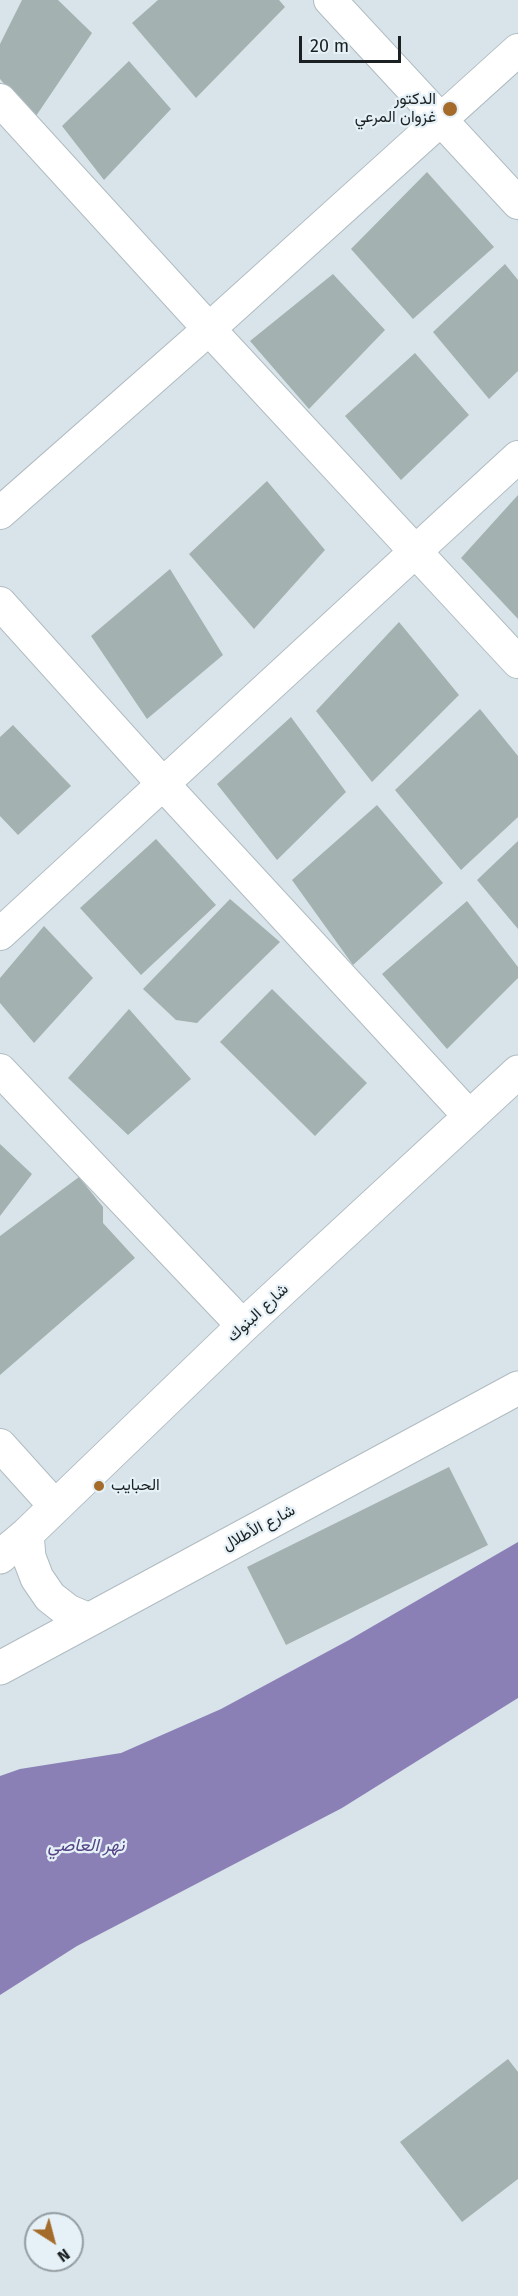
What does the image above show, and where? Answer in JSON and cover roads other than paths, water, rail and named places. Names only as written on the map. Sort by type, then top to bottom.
[{"type":"main road","name":"شارع البنوك","points":[[0,1557],[27,1534],[243,1326],[518,1072]]},
{"type":"main road","name":"شارع الأطلال","points":[[0,1668],[518,1388]]},
{"type":"main road","points":[[27,1534],[29,1557],[37,1578],[50,1597],[68,1611],[89,1620]]},
{"type":"street","points":[[330,0],[518,203]]},
{"type":"street","points":[[0,513],[209,329],[518,50]]},
{"type":"street","points":[[0,100],[518,662]]},
{"type":"street","points":[[0,934],[518,457]]},
{"type":"street","points":[[0,603],[163,784],[470,1117]]},
{"type":"street","points":[[0,1070],[243,1326]]},
{"type":"street","points":[[0,1445],[55,1506]]},
{"type":"water","name":"نهر العاصي","points":[[518,1542],[518,1698],[342,1808],[77,1946],[0,1995],[0,1776],[20,1769],[121,1753],[221,1709],[349,1640]]},
{"type":"place","name":"الدكتور غزوان المرعي","points":[[450,109]]},
{"type":"place","name":"الحبايب","points":[[99,1486]]}]
